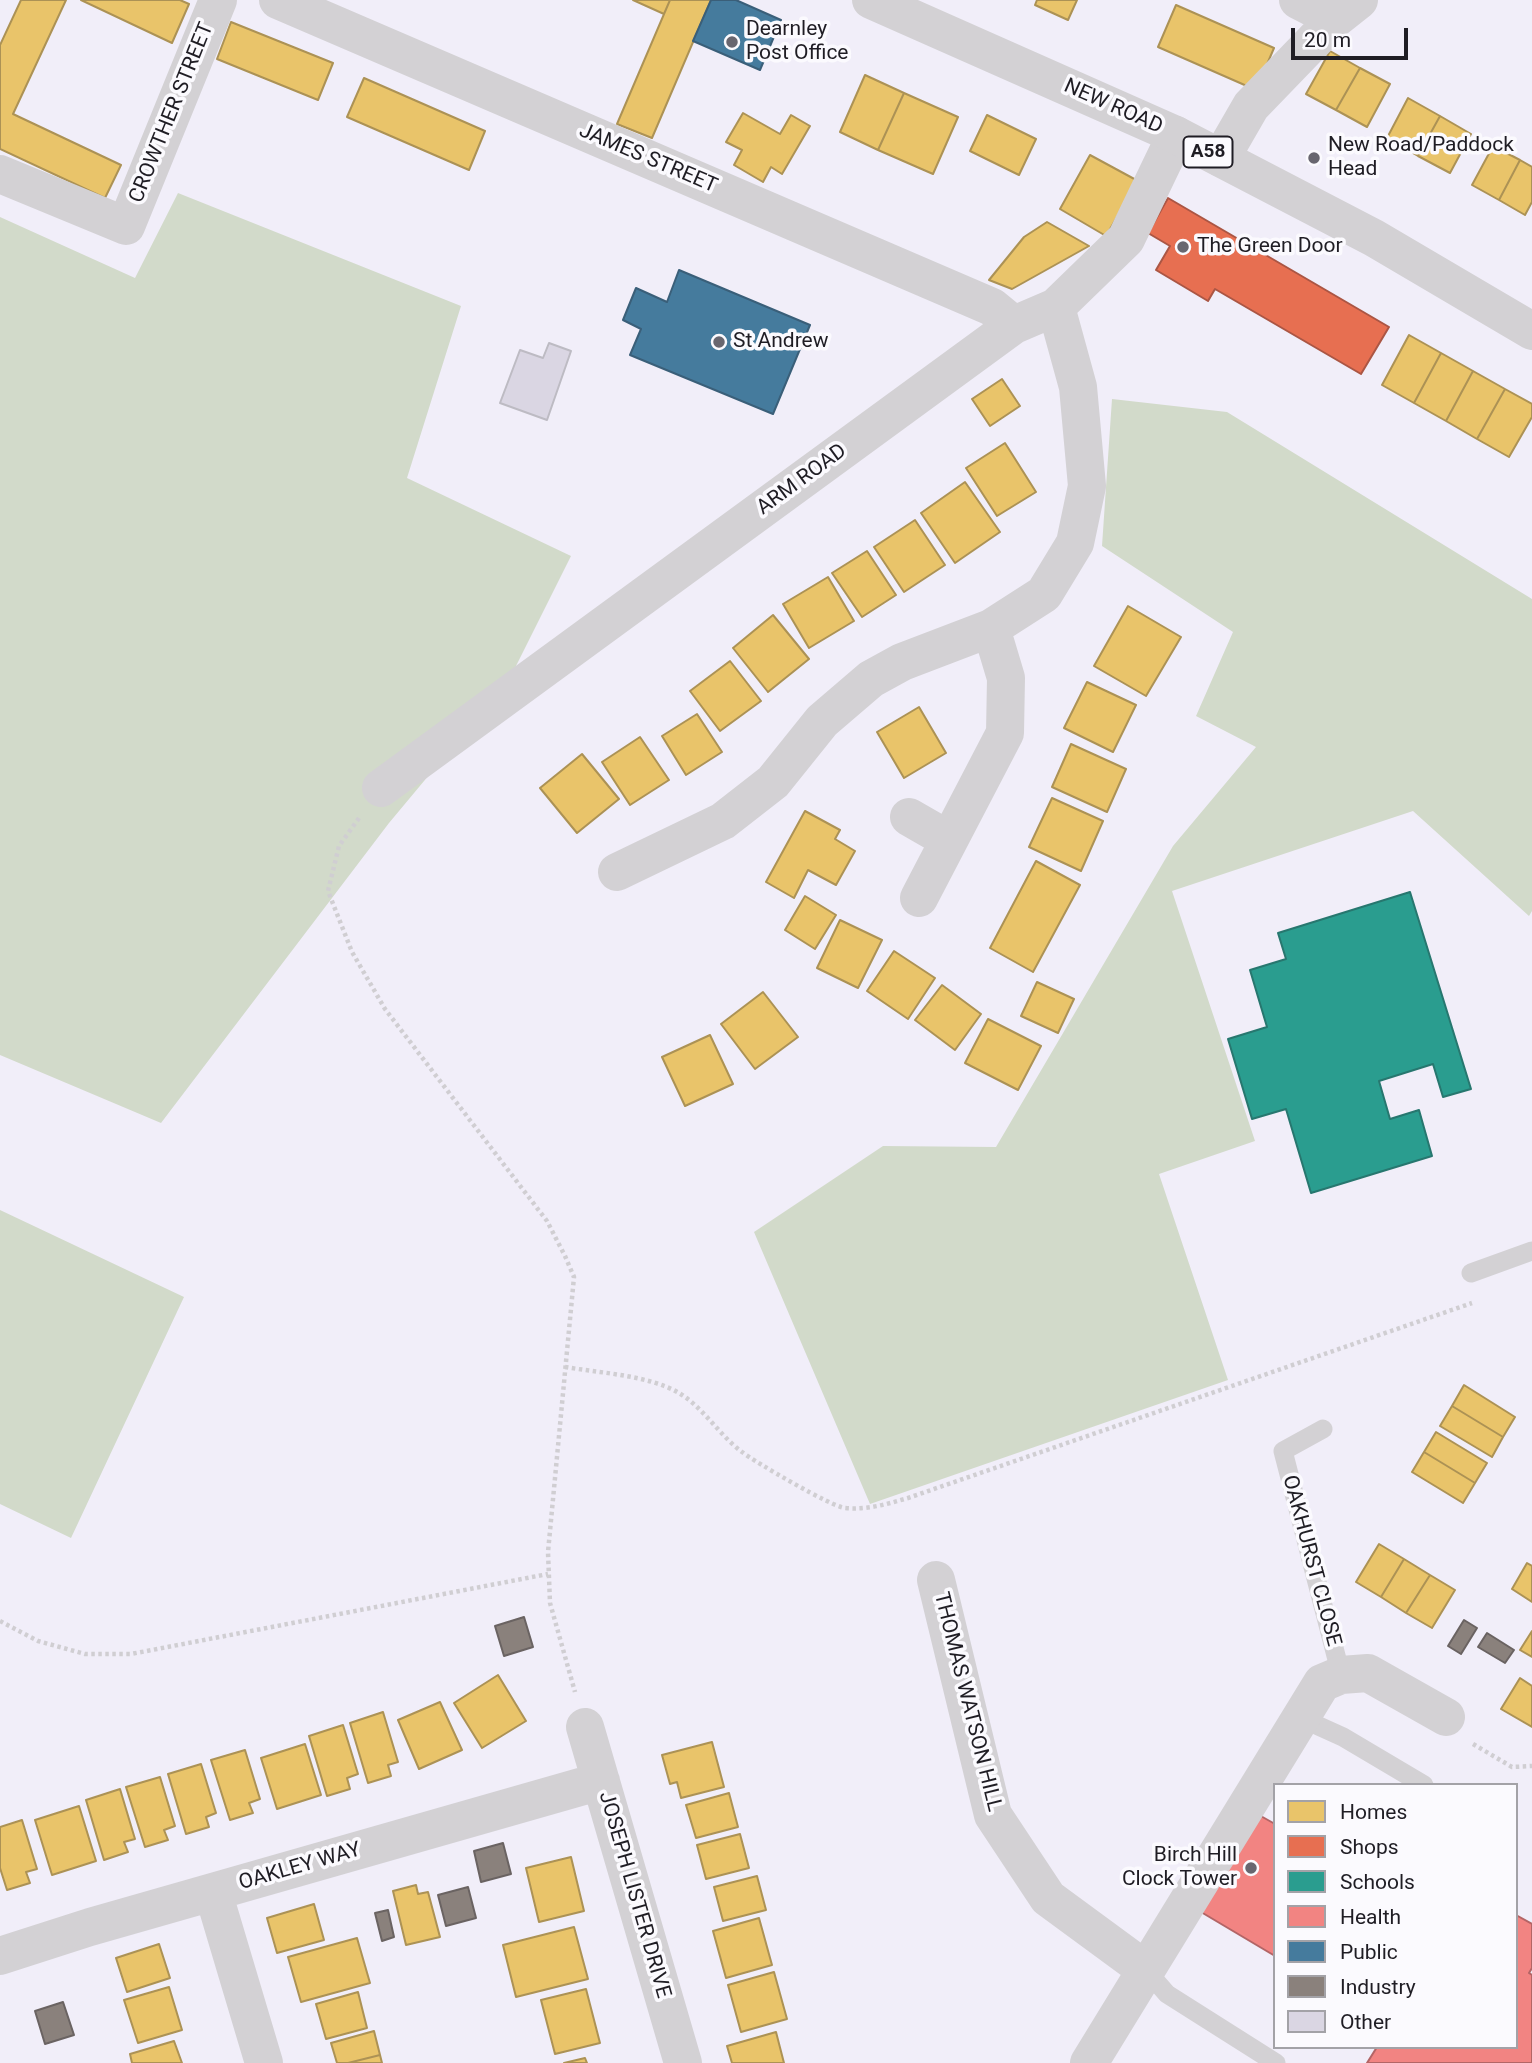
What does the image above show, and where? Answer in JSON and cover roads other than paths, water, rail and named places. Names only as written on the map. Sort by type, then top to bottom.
[{"type":"main road","name":"CROWTHER STREET","points":[[0,174],[126,226],[218,0]]},
{"type":"main road","name":"JAMES STREET","points":[[278,0],[992,307],[1014,325]]},
{"type":"main road","name":"NEW ROAD","points":[[871,0],[1176,135],[1374,238],[1532,331]]},
{"type":"main road","points":[[1298,0],[1347,9]]},
{"type":"main road","points":[[1221,158],[1251,106],[1347,9]]},
{"type":"main road","name":"ARM ROAD","points":[[381,788],[1014,325],[1056,307],[1126,239],[1176,135]]},
{"type":"main road","points":[[617,872],[723,821],[773,782],[822,721],[871,679],[902,662],[991,628],[1044,594],[1075,544],[1087,486],[1078,387],[1056,307]]},
{"type":"main road","points":[[919,898],[1005,733],[1006,678],[991,628]]},
{"type":"main road","points":[[908,817],[949,840]]},
{"type":"main road","name":"THOMAS WATSON HILL","points":[[936,1580],[993,1815],[1048,1898],[1146,1970]]},
{"type":"main road","name":"OAKHURST CLOSE","points":[[1089,2063],[1322,1684],[1341,1675],[1368,1674],[1446,1717]]},
{"type":"main road","name":"JOSEPH LISTER DRIVE","points":[[585,1727],[683,2063]]},
{"type":"main road","name":"OAKLEY WAY","points":[[0,1956],[90,1927],[601,1781]]},
{"type":"main road","points":[[213,1892],[264,2063]]},
{"type":"lane","points":[[1471,1273],[1532,1251]]},
{"type":"lane","name":"OAKHURST CLOSE","points":[[1323,1429],[1283,1451],[1341,1675]]},
{"type":"lane","points":[[1301,1718],[1343,1737],[1421,1783]]},
{"type":"lane","points":[[1146,1970],[1167,1994],[1276,2063]]},
{"type":"place","name":"Dearnley Post Office","points":[[732,42]]},
{"type":"place","name":"New Road/Paddock Head","points":[[1314,158]]},
{"type":"place","name":"The Green Door","points":[[1183,247]]},
{"type":"place","name":"St Andrew","points":[[719,342]]},
{"type":"place","name":"Birch Hill Clock Tower","points":[[1251,1868]]}]
